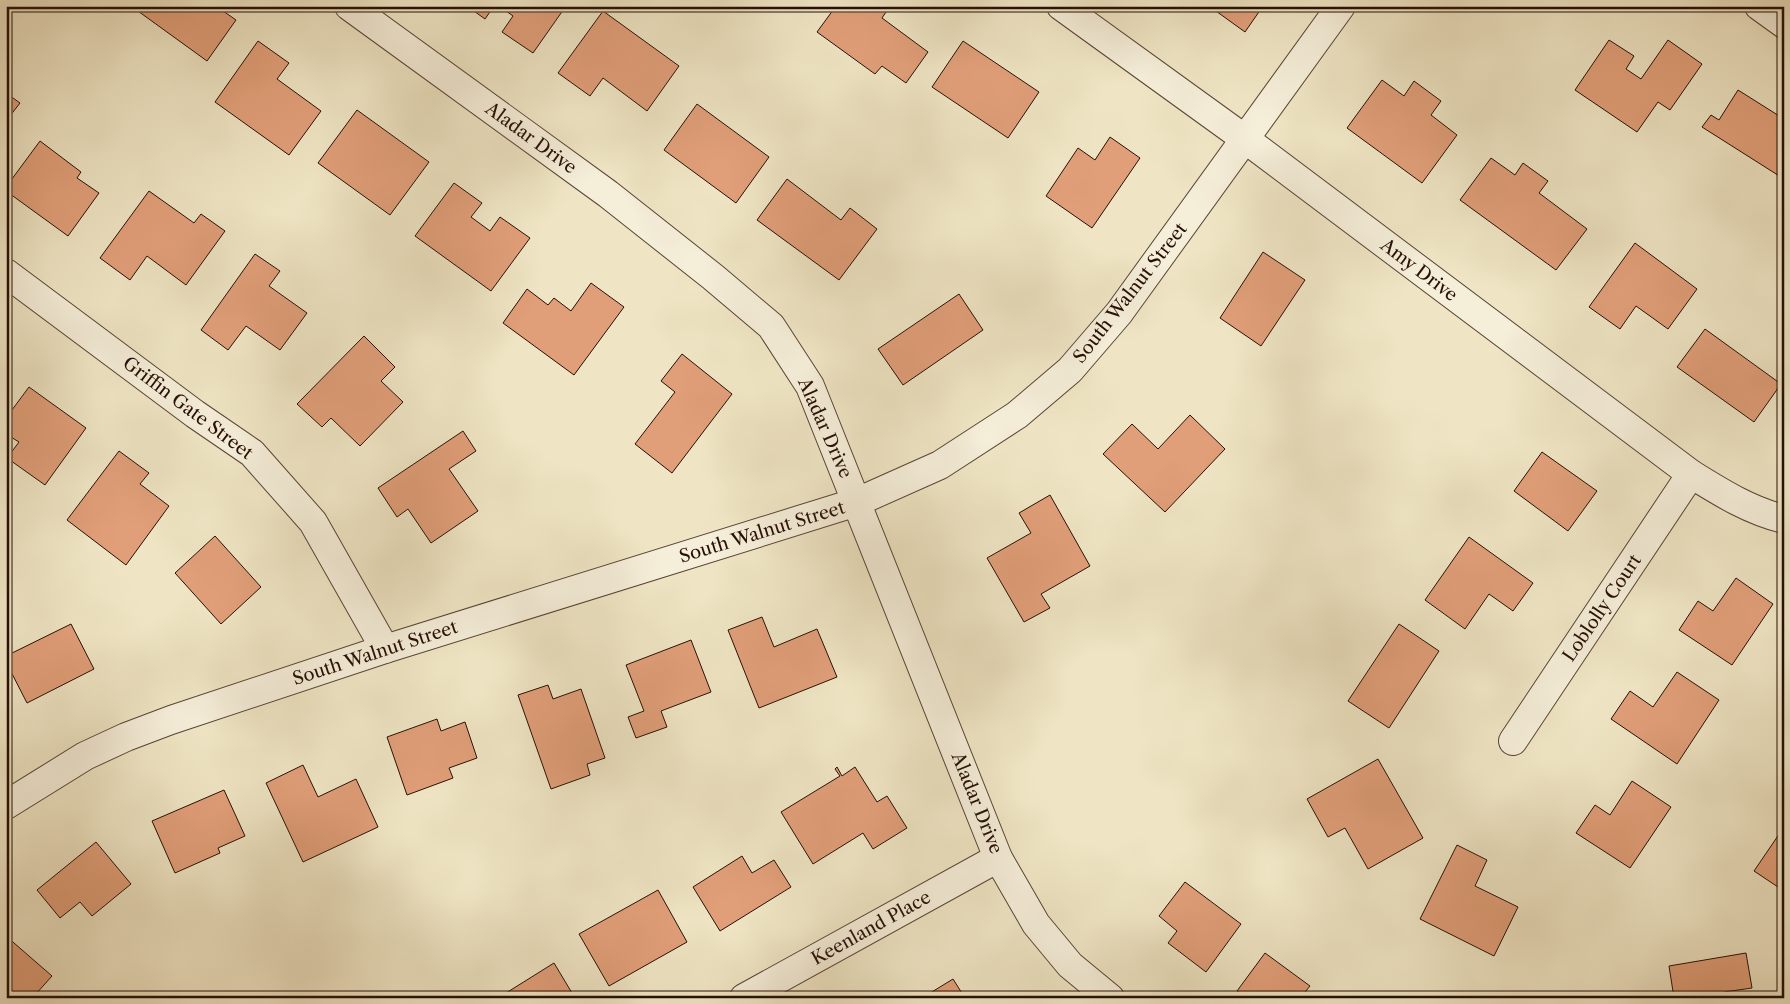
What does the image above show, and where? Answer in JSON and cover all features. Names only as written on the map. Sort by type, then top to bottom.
[{"type":"street","name":"Aladar Drive","points":[[349,6],[608,194],[706,271],[771,326],[810,386],[998,858],[1036,924],[1070,965],[1110,998]]},
{"type":"street","name":"Amy Drive","points":[[1061,6],[1244,139],[1690,474],[1730,499],[1784,520]]},
{"type":"street","name":"South Walnut Street","points":[[6,805],[85,756],[126,737],[171,720],[385,649],[857,502],[940,464],[1017,415],[1070,370],[1119,313],[1342,6]]},
{"type":"street","points":[[1759,6],[1784,24]]},
{"type":"street","name":"Griffin Gate Street","points":[[6,273],[196,414],[252,453],[313,522],[385,649]]},
{"type":"street","name":"Loblolly Court","points":[[1513,742],[1690,474]]},
{"type":"street","name":"Keenland Place","points":[[744,998],[998,858]]},
{"type":"building","points":[[131,6],[216,6],[236,20],[207,61]]},
{"type":"building","points":[[467,6],[494,6],[485,19]]},
{"type":"building","points":[[499,6],[566,6],[533,53],[502,32],[513,16]]},
{"type":"building","points":[[836,6],[890,6],[882,18],[928,52],[906,83],[882,66],[875,74],[817,32]]},
{"type":"building","points":[[1209,6],[1263,6],[1245,32]]},
{"type":"building","points":[[603,11],[679,66],[647,111],[603,78],[590,96],[558,73]]},
{"type":"building","points":[[1609,40],[1634,56],[1626,69],[1641,79],[1668,40],[1702,64],[1670,110],[1658,102],[1637,132],[1575,90]]},
{"type":"building","points":[[258,41],[289,63],[277,79],[321,111],[289,155],[215,102]]},
{"type":"building","points":[[963,41],[1039,92],[1008,138],[932,87]]},
{"type":"building","points":[[1382,80],[1404,96],[1414,81],[1441,101],[1431,115],[1457,135],[1422,183],[1347,128]]},
{"type":"building","points":[[1738,90],[1784,119],[1784,179],[1702,127],[1711,115],[1719,120]]},
{"type":"building","points":[[6,93],[20,103],[6,121]]},
{"type":"building","points":[[697,104],[769,157],[736,203],[664,150]]},
{"type":"building","points":[[357,110],[429,162],[390,215],[318,163]]},
{"type":"building","points":[[1110,137],[1140,158],[1092,228],[1046,196],[1078,148],[1095,160]]},
{"type":"building","points":[[40,141],[81,172],[77,178],[99,193],[68,236],[6,191],[6,187]]},
{"type":"building","points":[[1491,158],[1515,175],[1523,163],[1548,181],[1539,193],[1587,229],[1556,270],[1460,200]]},
{"type":"building","points":[[787,179],[841,220],[850,208],[877,229],[839,280],[757,220]]},
{"type":"building","points":[[454,183],[482,203],[471,217],[490,231],[500,217],[530,238],[491,291],[415,236]]},
{"type":"building","points":[[149,191],[194,223],[201,214],[225,231],[186,285],[147,256],[130,280],[100,258]]},
{"type":"building","points":[[1635,243],[1697,289],[1668,329],[1636,306],[1620,329],[1589,307]]},
{"type":"building","points":[[1263,252],[1305,280],[1261,346],[1220,318]]},
{"type":"building","points":[[255,254],[280,271],[269,286],[307,313],[280,350],[246,326],[228,350],[201,330]]},
{"type":"building","points":[[591,283],[624,307],[574,375],[503,323],[527,289],[548,305],[554,298],[571,311]]},
{"type":"building","points":[[959,294],[983,330],[903,385],[878,349]]},
{"type":"building","points":[[1705,329],[1781,384],[1754,422],[1677,367]]},
{"type":"building","points":[[364,336],[395,367],[381,381],[403,402],[360,446],[331,418],[322,427],[297,404]]},
{"type":"building","points":[[682,354],[732,394],[672,473],[635,444],[675,392],[661,381]]},
{"type":"building","points":[[29,387],[86,428],[45,485],[7,458],[19,442],[6,434],[6,418]]},
{"type":"building","points":[[1190,415],[1225,449],[1165,512],[1103,454],[1132,424],[1158,449]]},
{"type":"building","points":[[463,431],[476,451],[449,469],[478,511],[431,543],[408,509],[397,517],[378,488]]},
{"type":"building","points":[[119,451],[149,473],[140,484],[169,506],[126,565],[67,520]]},
{"type":"building","points":[[1542,452],[1597,491],[1568,531],[1514,491]]},
{"type":"building","points":[[1050,495],[1090,566],[1041,594],[1050,608],[1024,622],[987,558],[1031,533],[1019,513]]},
{"type":"building","points":[[215,536],[261,587],[221,624],[175,573]]},
{"type":"building","points":[[1469,537],[1533,583],[1513,611],[1489,594],[1465,629],[1425,600]]},
{"type":"building","points":[[1736,578],[1773,604],[1732,665],[1679,630],[1698,601],[1713,611]]},
{"type":"building","points":[[762,617],[774,647],[817,629],[837,677],[759,708],[728,630]]},
{"type":"building","points":[[71,624],[94,669],[27,703],[6,662],[6,656]]},
{"type":"building","points":[[1399,624],[1439,651],[1389,728],[1348,701]]},
{"type":"building","points":[[691,640],[711,692],[661,711],[667,727],[636,738],[628,717],[644,711],[626,665]]},
{"type":"building","points":[[1677,672],[1719,700],[1677,764],[1611,719],[1630,691],[1653,707]]},
{"type":"building","points":[[548,685],[553,699],[581,689],[605,758],[587,764],[590,775],[551,789],[518,695]]},
{"type":"building","points":[[437,719],[441,731],[465,722],[477,758],[449,768],[453,778],[407,795],[387,737]]},
{"type":"building","points":[[1378,759],[1423,838],[1368,869],[1345,828],[1328,837],[1307,799]]},
{"type":"building","points":[[303,765],[318,797],[356,779],[378,827],[303,862],[266,783]]},
{"type":"building","points":[[837,767],[842,776],[855,767],[877,802],[887,796],[907,828],[873,849],[863,833],[813,864],[781,812],[840,776],[835,769]]},
{"type":"building","points":[[1632,781],[1671,807],[1630,868],[1576,833],[1595,805],[1610,815]]},
{"type":"building","points":[[224,790],[245,836],[218,848],[220,853],[175,873],[152,821]]},
{"type":"building","points":[[1784,827],[1784,891],[1754,871]]},
{"type":"building","points":[[96,842],[131,884],[92,916],[80,902],[60,918],[37,890]]},
{"type":"building","points":[[1457,845],[1487,860],[1475,886],[1518,907],[1494,956],[1420,919]]},
{"type":"building","points":[[742,856],[752,873],[774,860],[791,887],[720,931],[693,887]]},
{"type":"building","points":[[1185,882],[1241,924],[1206,972],[1168,943],[1177,931],[1159,916]]},
{"type":"building","points":[[658,890],[687,942],[609,986],[579,934]]},
{"type":"building","points":[[6,936],[52,976],[35,995],[39,998],[6,998]]},
{"type":"building","points":[[1265,953],[1310,986],[1302,998],[1247,998],[1237,991]]},
{"type":"building","points":[[1746,953],[1752,988],[1724,992],[1725,998],[1674,998],[1669,966]]},
{"type":"building","points":[[554,963],[575,998],[498,998]]},
{"type":"building","points":[[953,979],[965,998],[922,998]]}]
